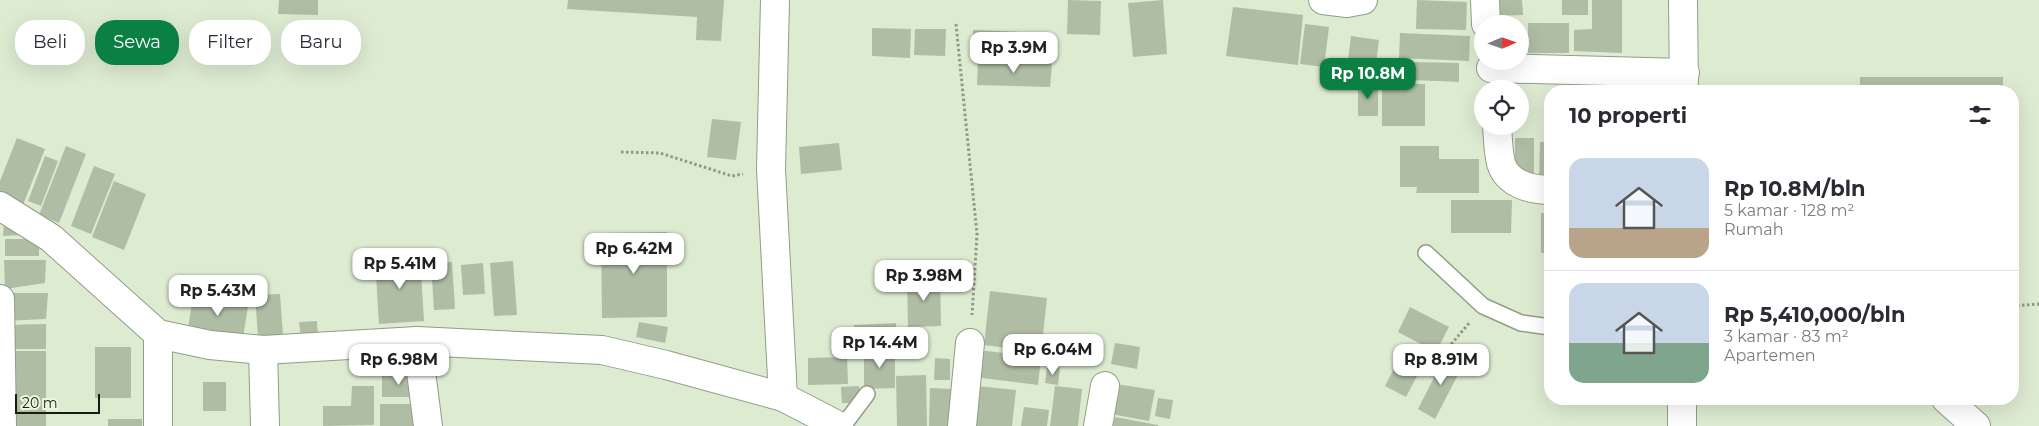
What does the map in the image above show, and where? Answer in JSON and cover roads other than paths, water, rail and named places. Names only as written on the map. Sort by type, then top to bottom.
[{"type":"street","points":[[775,0],[771,169],[783,398]]},
{"type":"street","points":[[1323,0],[1347,3],[1363,0]]},
{"type":"street","points":[[1485,0],[1486,15]]},
{"type":"street","points":[[1491,73],[1684,82],[1683,0]]},
{"type":"street","points":[[1498,135],[1501,164],[1514,182],[1544,190]]},
{"type":"street","points":[[0,206],[51,238],[158,334],[210,345],[263,350],[417,341],[602,350],[666,365],[783,398],[839,426]]},
{"type":"street","points":[[0,298],[2,426]]},
{"type":"street","points":[[158,334],[158,426]]},
{"type":"street","points":[[417,341],[428,426]]},
{"type":"street","points":[[962,426],[970,343]]},
{"type":"street","points":[[263,350],[265,426]]},
{"type":"street","points":[[1098,426],[1105,386]]},
{"type":"street","points":[[1682,405],[1682,426]]},
{"type":"street","points":[[1953,405],[1976,426]]},
{"type":"lane","points":[[1426,253],[1483,306],[1521,323],[1544,326]]},
{"type":"lane","points":[[843,426],[867,394]]}]
